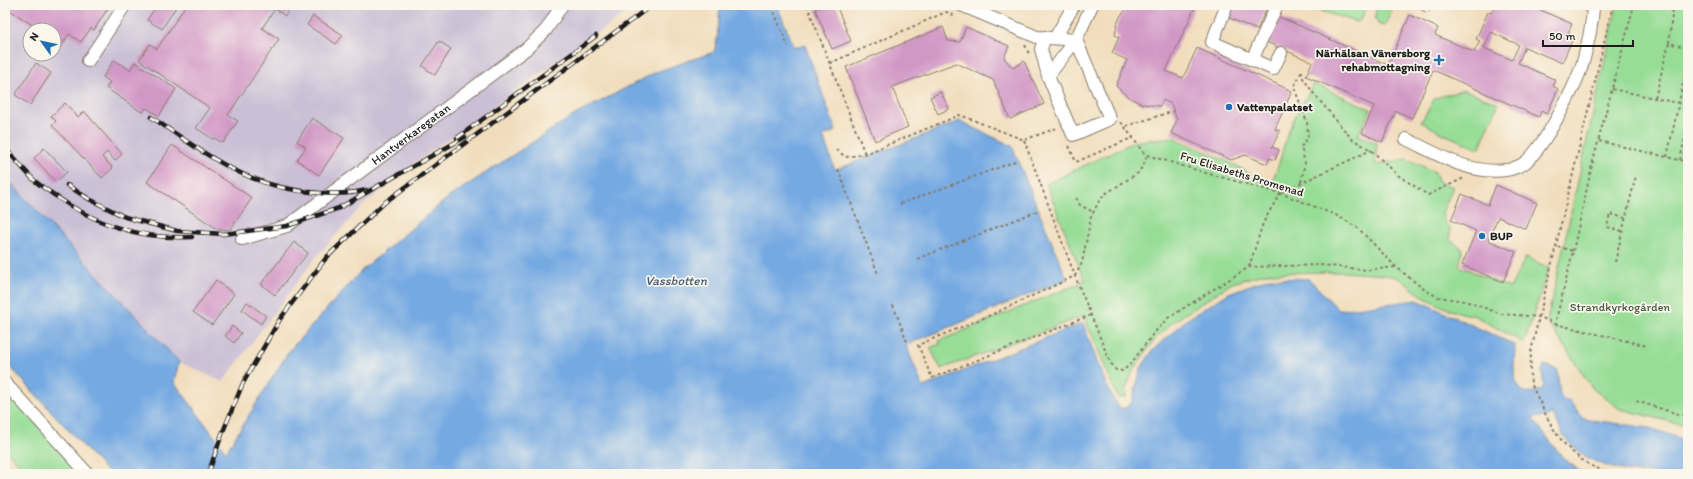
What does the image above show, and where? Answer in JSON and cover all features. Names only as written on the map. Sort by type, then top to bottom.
[{"type":"street","points":[[88,62],[125,5]]},
{"type":"street","name":"Hantverkaregatan","points":[[242,239],[287,226],[526,49],[546,30],[562,5]]},
{"type":"street","points":[[961,5],[1037,37],[1076,40]]},
{"type":"street","points":[[1074,5],[1041,49],[1048,76],[1073,135],[1110,119],[1076,40]]},
{"type":"street","points":[[1048,76],[1076,40],[1092,5]]},
{"type":"street","points":[[1227,5],[1212,42],[1273,69],[1280,53]]},
{"type":"street","points":[[1252,60],[1277,5]]},
{"type":"street","points":[[1406,139],[1464,167],[1480,170],[1507,170],[1523,164],[1539,147],[1561,112],[1582,64],[1592,24],[1593,8],[1590,5]]},
{"type":"street","points":[[5,383],[88,474]]},
{"type":"path","points":[[807,5],[865,154]]},
{"type":"path","points":[[1613,5],[1531,351],[1531,382],[1546,417],[1562,443],[1580,459],[1598,469],[1615,474]]},
{"type":"path","points":[[1556,324],[1599,141],[1634,5]]},
{"type":"path","points":[[1655,98],[1669,43],[1673,5]]},
{"type":"path","points":[[774,12],[788,46]]},
{"type":"path","points":[[830,62],[946,12],[960,18]]},
{"type":"path","points":[[1018,42],[1025,45],[1032,59]]},
{"type":"path","points":[[1669,43],[1688,48]]},
{"type":"path","points":[[1667,157],[1688,61]]},
{"type":"path","points":[[1301,182],[1305,163],[1301,147],[1308,137],[1307,122],[1294,86],[1302,71],[1303,78],[1338,124],[1352,139],[1371,150],[1399,176],[1428,195],[1480,170]]},
{"type":"path","points":[[1612,89],[1688,105]]},
{"type":"path","points":[[1126,126],[1174,111]]},
{"type":"path","points":[[836,150],[846,157],[865,154],[960,115],[1024,140],[1062,126]]},
{"type":"path","points":[[1091,315],[932,378],[918,346],[993,314],[1075,276],[1082,263],[1087,234],[1093,212],[1100,199],[1105,194],[1138,173],[1144,164],[1147,155],[1143,152],[1126,126],[1116,117],[1110,119]]},
{"type":"path","points":[[1680,160],[1688,125]]},
{"type":"path","points":[[1068,141],[1076,162],[1134,137]]},
{"type":"path","points":[[1024,140],[1075,276],[1110,362],[1116,370],[1123,371],[1168,318],[1249,268],[1321,265],[1368,270],[1396,267]]},
{"type":"path","points":[[1599,141],[1688,162]]},
{"type":"path","points":[[1249,268],[1263,223],[1280,193],[1371,150]]},
{"type":"path","name":"Fru Elisabeths Promenad","points":[[1147,155],[1221,178],[1280,193],[1349,222],[1364,233],[1396,267],[1425,290],[1438,297],[1465,301],[1502,314],[1540,317],[1556,324],[1648,346]]},
{"type":"path","points":[[900,204],[1019,160]]},
{"type":"path","points":[[838,169],[878,274]]},
{"type":"path","points":[[1615,262],[1636,175]]},
{"type":"path","points":[[1076,198],[1080,205],[1093,212]]},
{"type":"path","points":[[917,259],[1040,210]]},
{"type":"path","points":[[1622,231],[1607,227],[1610,214],[1626,218]]},
{"type":"path","points":[[1556,246],[1573,251]]},
{"type":"path","points":[[893,305],[908,344]]},
{"type":"path","points":[[1636,401],[1688,417]]},
{"type":"shaded area","points":[[5,5],[637,5],[434,149],[364,204],[315,258],[223,382],[179,362],[5,176]]},
{"type":"green space","points":[[1318,5],[1367,5],[1361,20],[1356,22],[1318,10]]},
{"type":"green space","points":[[1377,5],[1387,5],[1392,9],[1385,26],[1378,24],[1375,17]]},
{"type":"green space","name":"Strandkyrkogården","points":[[1617,5],[1688,5],[1688,426],[1620,409],[1593,389],[1547,321]]},
{"type":"green space","points":[[1314,84],[1371,109],[1358,135],[1377,143],[1375,165],[1407,159],[1435,172],[1439,182],[1453,187],[1442,213],[1446,225],[1450,228],[1450,240],[1463,249],[1459,266],[1510,288],[1526,257],[1549,268],[1524,343],[1475,316],[1450,310],[1423,297],[1399,278],[1385,275],[1342,272],[1266,273],[1232,283],[1173,322],[1155,339],[1133,371],[1125,391],[1126,397],[1118,398],[1084,316],[941,369],[930,348],[940,344],[939,341],[1085,281],[1046,184],[1133,142],[1173,137],[1235,165],[1263,182],[1271,182],[1277,170],[1290,127]]},
{"type":"green space","points":[[1464,90],[1499,103],[1479,149],[1446,135],[1421,122],[1435,98]]},
{"type":"green space","points":[[5,388],[84,474],[26,474],[5,448]]},
{"type":"water","name":"Vassbotten","points":[[720,5],[778,5],[777,6],[795,48],[805,45],[836,131],[823,136],[835,170],[960,121],[1012,146],[1067,279],[906,345],[923,387],[1083,323],[1106,384],[1117,404],[1122,409],[1127,407],[1132,402],[1141,368],[1153,350],[1186,320],[1229,293],[1269,278],[1309,279],[1339,310],[1417,300],[1515,345],[1515,378],[1517,384],[1526,394],[1541,390],[1544,386],[1542,372],[1544,365],[1557,369],[1560,394],[1564,400],[1569,400],[1583,419],[1650,428],[1688,441],[1688,474],[1657,474],[1625,471],[1596,462],[1582,454],[1567,441],[1553,415],[1532,418],[1564,459],[1584,474],[109,474],[5,361],[5,177],[179,362],[174,382],[226,452],[289,351],[362,270],[449,197],[571,117],[656,72],[714,52],[717,40]]},
{"type":"building","points":[[5,5],[110,5],[94,30],[91,28],[81,42],[69,34],[62,45],[62,22],[28,22],[5,7]]},
{"type":"building","points":[[157,5],[173,5],[176,7],[162,29],[147,20]]},
{"type":"building","points":[[186,5],[292,5],[285,16],[275,9],[262,28],[279,39],[228,115],[238,121],[223,143],[214,138],[213,139],[196,128],[210,108],[139,60],[150,44],[157,49]]},
{"type":"building","points":[[824,5],[836,5],[851,41],[832,49],[815,9]]},
{"type":"building","name":"Vattenpalatset","points":[[1132,5],[1196,5],[1166,71],[1183,78],[1197,48],[1292,91],[1275,129],[1280,131],[1272,147],[1279,150],[1275,160],[1270,158],[1267,164],[1245,155],[1231,160],[1171,133],[1177,120],[1171,104],[1163,100],[1160,106],[1142,104],[1128,97],[1116,86],[1127,60],[1112,53],[1119,37],[1115,35],[1117,24],[1121,15],[1128,8],[1130,9]]},
{"type":"building","points":[[1233,5],[1268,5],[1257,30],[1227,17]]},
{"type":"building","points":[[1495,5],[1529,5],[1572,24],[1568,33],[1574,36],[1562,63],[1525,47],[1518,63],[1556,80],[1553,86],[1558,89],[1547,114],[1541,111],[1539,117],[1433,70],[1412,118],[1396,111],[1382,142],[1362,133],[1374,106],[1306,76],[1312,62],[1264,41],[1275,15],[1388,65],[1410,15],[1438,28],[1435,35],[1474,52],[1480,41],[1476,39],[1488,12],[1491,13]],"holes":[[[1491,32],[1519,45],[1512,60],[1484,48]]]},
{"type":"building","points":[[313,16],[343,35],[336,44],[307,25]]},
{"type":"building","points":[[943,27],[948,41],[960,42],[966,27],[1009,46],[1004,58],[1013,68],[1024,61],[1044,104],[1010,119],[993,80],[956,63],[892,87],[908,127],[875,141],[846,67]]},
{"type":"building","points":[[439,41],[451,49],[435,75],[422,66]]},
{"type":"building","points":[[114,60],[130,70],[135,62],[176,89],[159,116],[146,108],[143,113],[106,88],[110,82],[103,77]]},
{"type":"building","points":[[36,63],[51,73],[30,105],[15,95]]},
{"type":"building","points":[[941,92],[949,109],[938,114],[930,97]]},
{"type":"building","points":[[65,103],[78,117],[84,111],[122,154],[115,161],[107,152],[102,157],[113,168],[102,178],[52,125],[56,121],[51,116]]},
{"type":"building","points":[[312,118],[344,138],[319,175],[297,160],[306,147],[297,141]]},
{"type":"building","points":[[172,145],[252,198],[230,230],[217,229],[147,182]]},
{"type":"building","points":[[44,148],[67,172],[56,182],[34,158]]},
{"type":"building","name":"BUP","points":[[1496,185],[1537,203],[1526,229],[1498,217],[1488,240],[1516,252],[1503,282],[1462,265],[1476,231],[1451,220],[1462,194],[1488,205]]},
{"type":"building","points":[[294,242],[308,253],[275,295],[261,284]]},
{"type":"building","points":[[216,280],[234,294],[212,325],[193,312]]},
{"type":"building","points":[[247,302],[266,316],[261,324],[242,310]]},
{"type":"building","points":[[232,326],[241,333],[234,343],[225,336]]},
{"type":"railway","points":[[208,474],[222,434],[243,383],[280,319],[326,258],[384,203],[652,5]]},
{"type":"railway","points":[[457,138],[596,36]]},
{"type":"railway","points":[[151,117],[230,168],[271,185],[294,190],[337,194],[366,190]]},
{"type":"railway","points":[[67,185],[89,199],[125,217],[177,231],[224,234],[287,226],[339,208],[465,137]]},
{"type":"railway","points":[[5,148],[36,182],[70,205],[102,222],[137,233],[155,236],[192,237]]},
{"type":"place","name":"Närhälsan Vänersborg rehabmottagning","points":[[1439,60]]},
{"type":"place","name":"Vattenpalatset","points":[[1229,107]]},
{"type":"place","name":"BUP","points":[[1482,236]]}]
